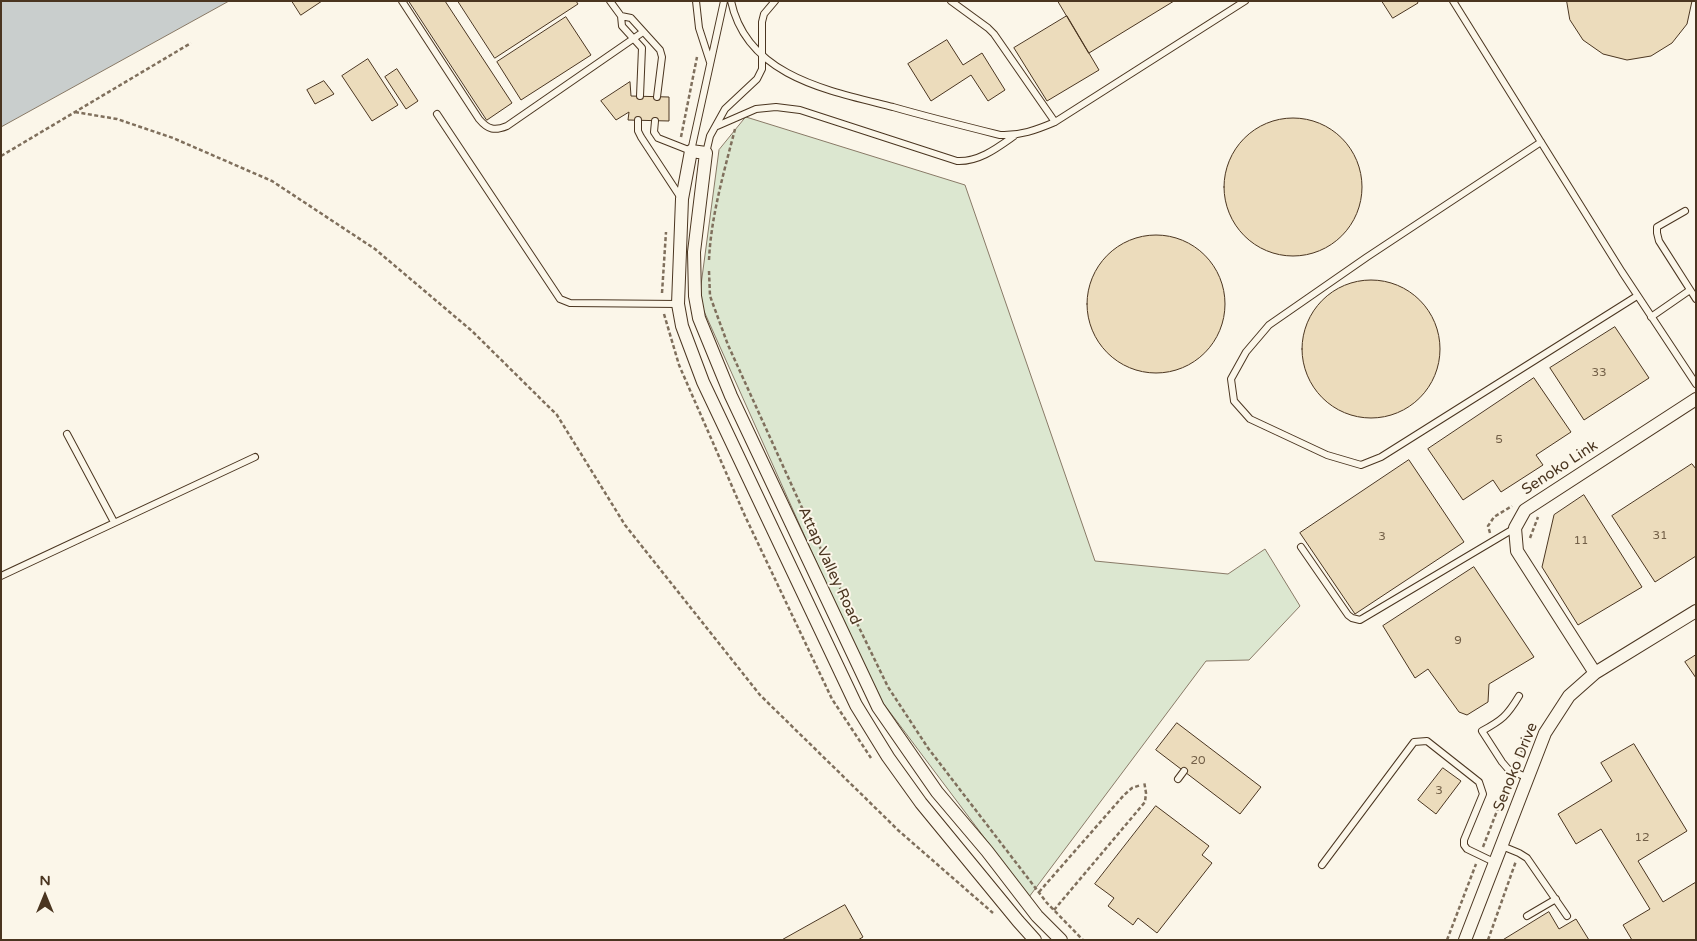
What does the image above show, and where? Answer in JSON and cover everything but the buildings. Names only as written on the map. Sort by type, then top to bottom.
[{"type":"street","points":[[706,153],[691,151],[682,199],[678,304],[682,326],[703,382],[856,705],[888,757],[921,803],[1023,927],[1036,940]]},
{"type":"street","name":"Attap Valley Road","points":[[706,153],[694,252],[695,296],[699,318],[731,396],[878,707],[937,792],[1037,916],[1061,940]]},
{"type":"street","name":"Senoko Link","points":[[1514,528],[1525,510],[1696,398]]},
{"type":"street","points":[[1514,528],[1517,551],[1595,673]]},
{"type":"street","name":"Senoko Drive","points":[[1465,940],[1545,733],[1569,696],[1595,673],[1696,611]]},
{"type":"street","points":[[921,803],[937,792]]},
{"type":"lane","points":[[402,1],[479,119],[485,126],[496,130],[507,126],[643,32]]},
{"type":"lane","points":[[610,1],[621,16],[622,26],[642,48],[640,96]]},
{"type":"lane","points":[[696,1],[699,28],[710,63]]},
{"type":"lane","points":[[655,121],[654,132],[658,138],[691,151],[724,1]]},
{"type":"lane","points":[[731,1],[741,30],[754,49],[790,76],[825,90],[1000,135],[1014,136],[1055,122],[1246,1]]},
{"type":"lane","points":[[706,153],[710,136],[725,109],[757,79],[762,70],[762,22],[764,14],[775,1]]},
{"type":"lane","points":[[951,1],[994,34],[1055,122]]},
{"type":"lane","points":[[1453,1],[1637,296],[1696,384]]},
{"type":"lane","points":[[621,16],[631,18],[660,50],[657,96]]},
{"type":"lane","points":[[717,126],[756,109],[776,107],[800,110],[957,162],[968,162],[993,150],[1014,136]]},
{"type":"lane","points":[[437,114],[560,299],[570,303],[678,304]]},
{"type":"lane","points":[[638,120],[638,131],[641,137],[682,199]]},
{"type":"lane","points":[[1541,142],[1367,257],[1269,325],[1246,352],[1231,379],[1234,401],[1250,419],[1327,455],[1361,465],[1382,457],[1637,296]]},
{"type":"lane","points":[[1685,211],[1658,227],[1656,233],[1659,241],[1696,299]]},
{"type":"lane","points":[[1651,317],[1690,290]]},
{"type":"lane","points":[[67,434],[114,522]]},
{"type":"lane","points":[[1,576],[255,456]]},
{"type":"lane","points":[[1301,547],[1348,615],[1356,620],[1360,620],[1514,528]]},
{"type":"lane","points":[[1518,696],[1509,713],[1500,721],[1482,731],[1508,769],[1528,778]]},
{"type":"lane","points":[[1322,865],[1414,742],[1419,740],[1427,741],[1479,782],[1483,794],[1464,840],[1464,845],[1467,849],[1496,863]]},
{"type":"lane","points":[[1178,779],[1184,771]]},
{"type":"lane","points":[[1502,846],[1527,858],[1566,916]]},
{"type":"lane","points":[[1528,916],[1556,899]]},
{"type":"lane","points":[[1023,927],[1037,916]]},
{"type":"path","points":[[1,156],[191,43]]},
{"type":"path","points":[[75,112],[117,119],[173,138],[272,181],[375,249],[472,331],[558,415],[625,525],[760,696],[899,831],[996,916]]},
{"type":"path","points":[[738,118],[713,220],[709,259],[710,296],[728,345],[818,543],[888,687],[928,748],[1039,892],[1083,940]]},
{"type":"path","points":[[1496,539],[1488,530],[1490,522],[1520,501]]},
{"type":"path","points":[[1529,540],[1538,516],[1545,513]]},
{"type":"path","points":[[1447,940],[1513,771],[1532,730]]},
{"type":"path","points":[[1054,910],[1145,802],[1144,781]]},
{"type":"path","points":[[1039,892],[1124,796],[1132,788],[1141,785]]},
{"type":"path","points":[[1488,940],[1519,853]]},
{"type":"green space","points":[[746,117],[965,185],[1095,561],[1228,574],[1265,549],[1300,606],[1249,660],[1206,661],[1029,897],[874,691],[699,300],[719,150]]},
{"type":"shaded area","points":[[1,1],[229,1],[1,127]]}]
